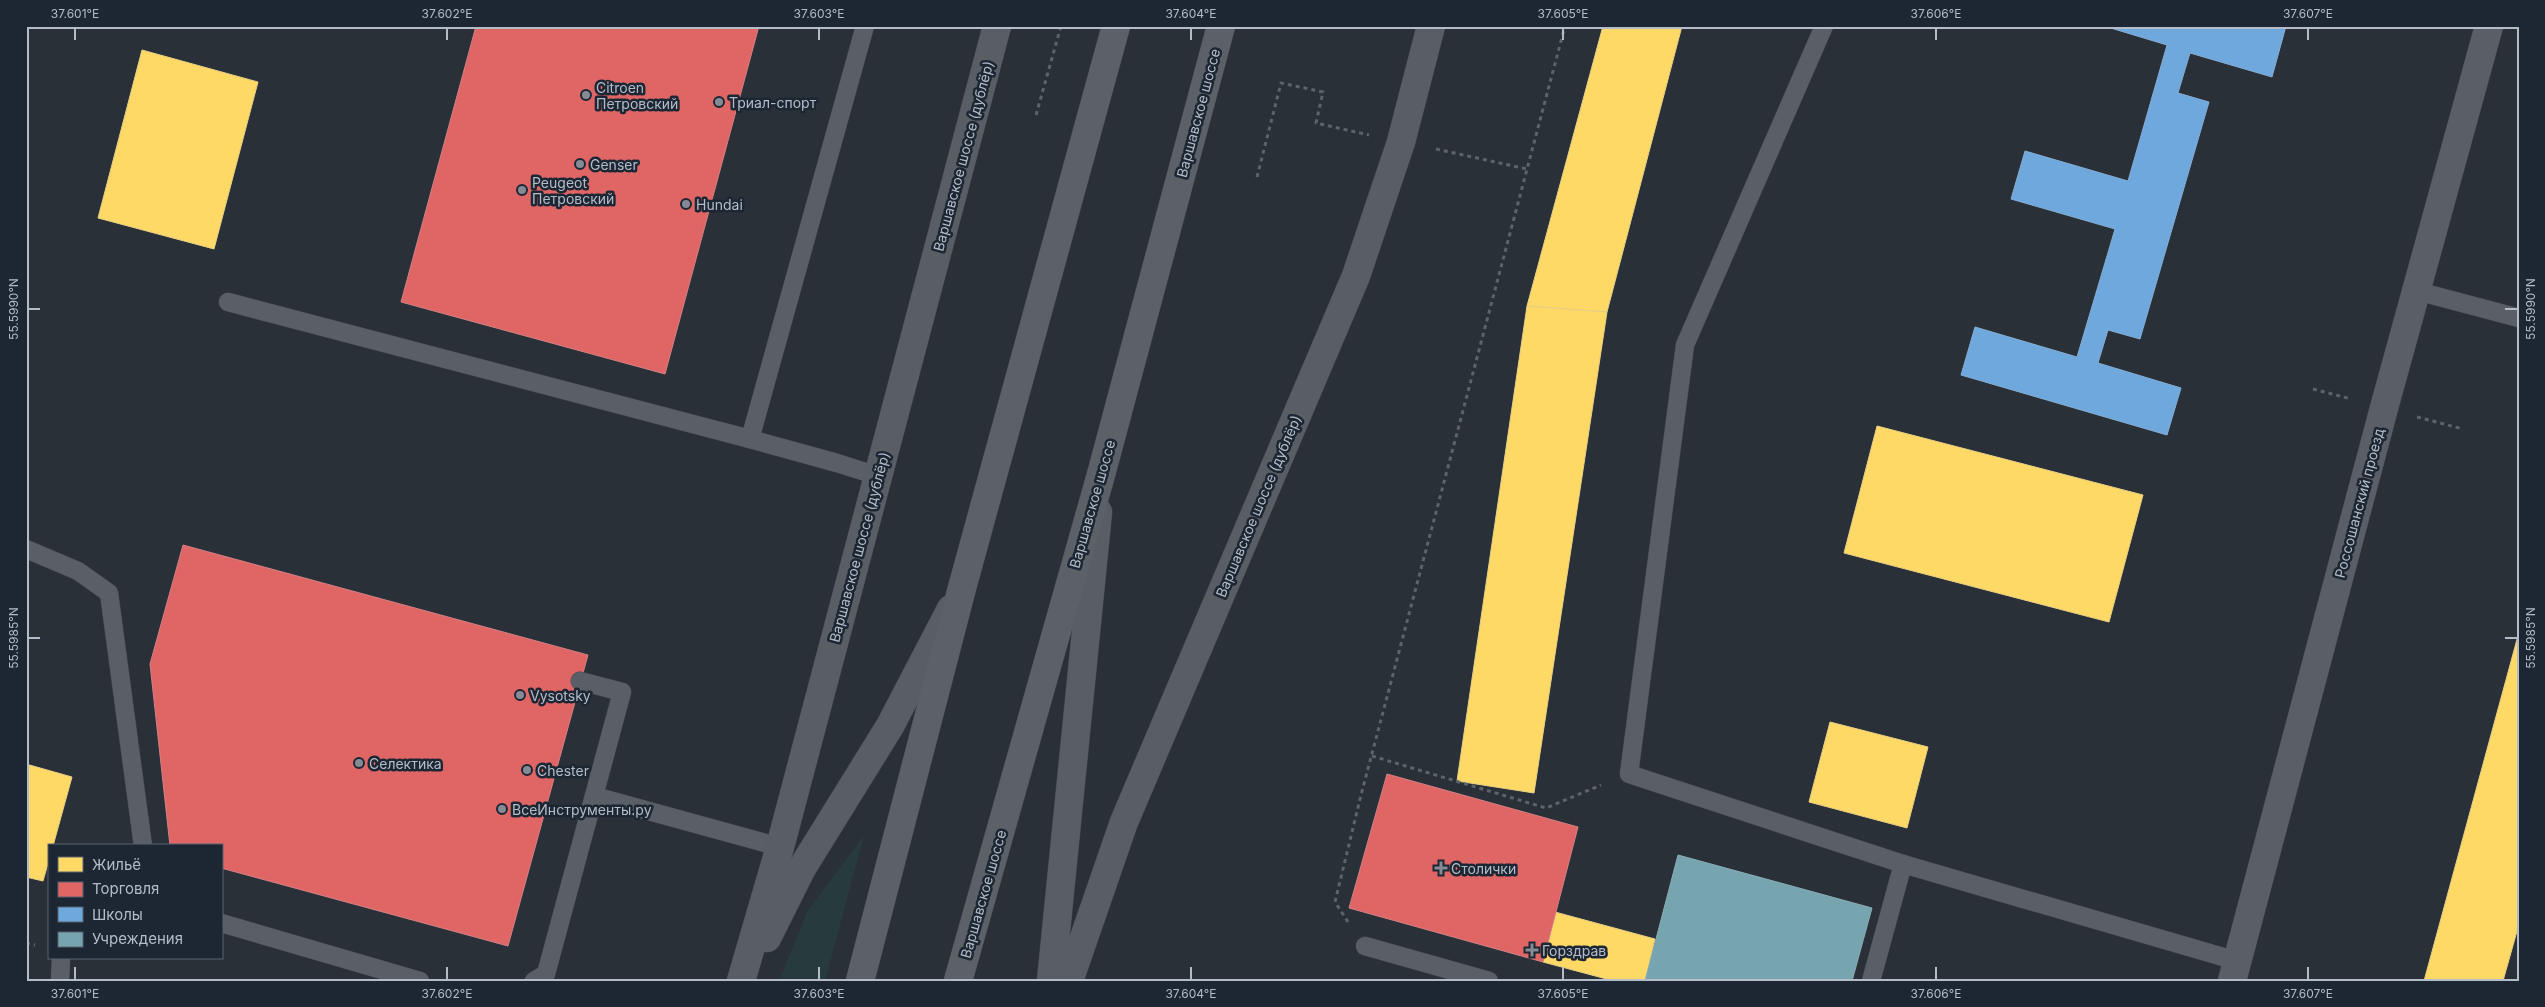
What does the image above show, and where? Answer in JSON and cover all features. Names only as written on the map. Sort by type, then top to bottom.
[{"type":"main road","name":"Варшавское шоссе (дублёр)","points":[[743,981],[997,26]]},
{"type":"main road","points":[[860,981],[962,588],[1116,26]]},
{"type":"main road","name":"Варшавское шоссе","points":[[958,981],[1102,471],[1221,26]]},
{"type":"main road","name":"Варшавское шоссе (дублёр)","points":[[1070,981],[1124,822],[1356,276],[1401,142],[1431,26]]},
{"type":"main road","points":[[1051,981],[1102,471]]},
{"type":"main road","points":[[743,981],[802,868],[890,726],[962,588]]},
{"type":"street","name":"Россошанский проезд","points":[[2234,971],[2489,26]]},
{"type":"lane","points":[[750,439],[865,26]]},
{"type":"lane","points":[[1824,26],[1685,345],[1629,774],[2234,971]]},
{"type":"lane","points":[[2417,291],[2519,318]]},
{"type":"lane","points":[[228,302],[750,439],[878,476]]},
{"type":"lane","points":[[26,549],[78,571],[108,593],[143,844]]},
{"type":"lane","points":[[534,981],[546,974],[622,692],[580,681]]},
{"type":"lane","points":[[594,796],[780,847]]},
{"type":"lane","points":[[1871,981],[1903,864]]},
{"type":"lane","points":[[222,923],[420,981]]},
{"type":"lane","points":[[1365,946],[1489,981]]},
{"type":"lane","points":[[60,981],[61,960]]},
{"type":"path","points":[[1036,115],[1062,26]]},
{"type":"path","points":[[1365,946],[1334,902],[1565,26]]},
{"type":"path","points":[[1257,177],[1278,95]]},
{"type":"path","points":[[1372,756],[1546,808],[1629,774]]},
{"type":"green space","points":[[864,835],[825,981],[779,981],[807,912]]},
{"type":"building: Жильё","points":[[1603,26],[1682,26],[1607,312],[1527,306]]},
{"type":"building: Жильё","points":[[142,50],[258,82],[214,249],[98,218]]},
{"type":"building: Жильё","points":[[1527,306],[1607,312],[1534,793],[1457,781]]},
{"type":"building: Жильё","points":[[1877,426],[2143,495],[2109,622],[1844,553]]},
{"type":"building: Жильё","points":[[2519,632],[2519,924],[2503,981],[2424,981]]},
{"type":"building: Жильё","points":[[1830,722],[1928,747],[1907,828],[1809,802]]},
{"type":"building: Жильё","points":[[26,764],[72,777],[54,844],[48,844],[48,864],[43,881],[26,877]]},
{"type":"building: Жильё","points":[[1555,912],[1655,939],[1645,981],[1614,981],[1543,962]]},
{"type":"building: Торговля","name":"Genser","points":[[476,26],[759,26],[665,374],[401,302]]},
{"type":"building: Торговля","name":"Селектика","points":[[183,545],[588,655],[508,946],[222,868],[222,844],[170,844],[150,664]]},
{"type":"building: Торговля","points":[[1387,774],[1578,827],[1543,962],[1349,908]]},
{"type":"building: Школы","points":[[2104,26],[2286,26],[2272,77],[2190,53],[2178,93],[2209,102],[2140,339],[2108,330],[2098,363],[2181,388],[2167,435],[1961,375],[1975,327],[2077,357],[2115,229],[2011,199],[2025,151],[2128,181],[2167,45]]},
{"type":"building: Учреждения","points":[[1678,855],[1872,908],[1852,981],[1645,981]]},
{"type":"place","name":"Citroen Петровский","points":[[586,95]]},
{"type":"place","name":"Триал-спорт","points":[[719,102]]},
{"type":"place","name":"Genser","points":[[580,164]]},
{"type":"place","name":"Peugeot Петровский","points":[[522,190]]},
{"type":"place","name":"Hundai","points":[[686,204]]},
{"type":"place","name":"Vysotsky","points":[[520,695]]},
{"type":"place","name":"Селектика","points":[[359,763]]},
{"type":"place","name":"Chester","points":[[527,770]]},
{"type":"place","name":"ВсеИнструменты.ру","points":[[502,809]]},
{"type":"place","name":"Столички","points":[[1441,868]]},
{"type":"place","name":"Горздрав","points":[[1532,950]]}]
